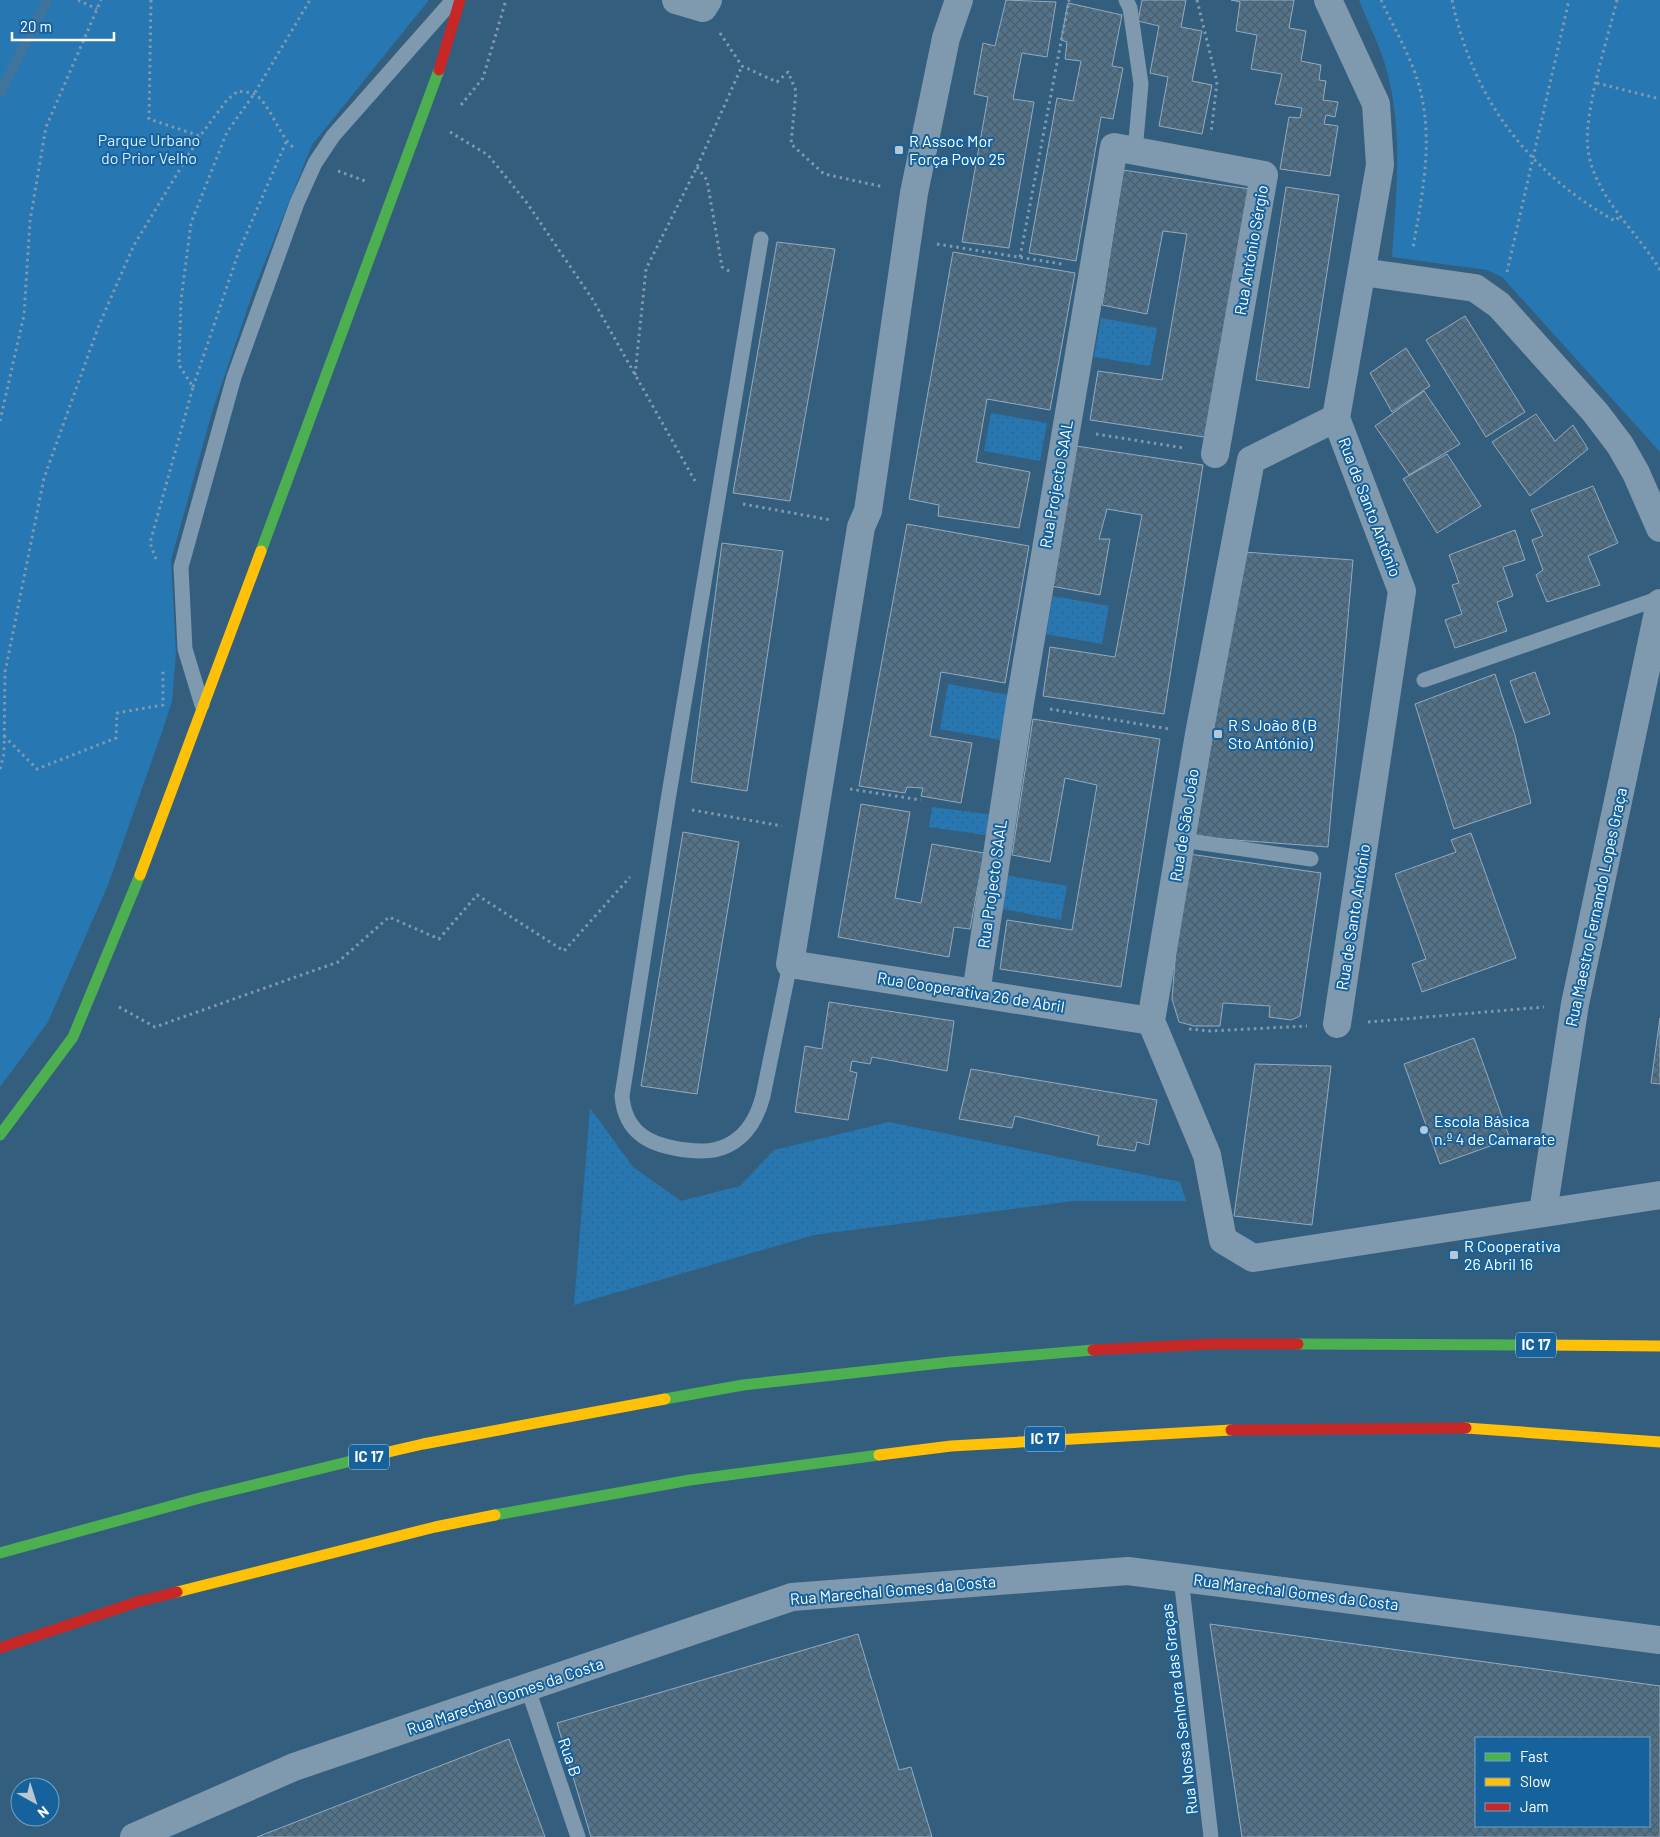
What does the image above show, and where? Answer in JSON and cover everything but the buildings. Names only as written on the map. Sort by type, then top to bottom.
[{"type":"main road","points":[[0,1135],[73,1037],[125,916],[395,192],[448,44],[460,0]]},
{"type":"main road","name":"IC 17","points":[[0,1553],[200,1498],[422,1444],[743,1385],[970,1360],[1212,1344],[1660,1346]]},
{"type":"main road","name":"IC 17","points":[[0,1648],[137,1602],[435,1527],[588,1497],[690,1480],[951,1446],[1193,1430],[1448,1427],[1660,1442]]},
{"type":"street","points":[[676,0],[705,4]]},
{"type":"street","points":[[790,964],[861,527],[868,511],[914,193],[946,38],[959,0]]},
{"type":"street","name":"Rua de Santo António","points":[[1328,0],[1376,104],[1380,165],[1336,418],[1402,591],[1336,1024]]},
{"type":"street","name":"Rua Projecto SAAL","points":[[976,993],[1020,704],[1114,147],[1135,151]]},
{"type":"street","name":"Rua António Sérgio","points":[[1135,151],[1264,175],[1216,454]]},
{"type":"street","points":[[1362,272],[1475,288],[1500,305],[1595,412],[1620,445],[1636,473],[1660,528]]},
{"type":"street","name":"Rua de São João","points":[[1152,1021],[1200,734],[1251,460],[1336,418]]},
{"type":"street","name":"Rua Maestro Fernando Lopes Graça","points":[[1542,1212],[1575,1004],[1660,603]]},
{"type":"street","name":"Rua Cooperativa 26 de Abril","points":[[790,964],[1152,1021]]},
{"type":"street","points":[[1152,1021],[1206,1155],[1223,1240],[1253,1258],[1660,1195]]},
{"type":"street","name":"Rua Marechal Gomes da Costa","points":[[134,1837],[294,1767],[792,1597],[1128,1571],[1660,1640]]},
{"type":"lane","points":[[202,707],[185,649],[181,567],[234,377],[297,203],[315,163],[333,136],[453,0]]},
{"type":"lane","points":[[1126,0],[1130,8],[1141,84],[1135,151]]},
{"type":"lane","points":[[761,239],[752,283],[667,806],[622,1096],[623,1107],[627,1117],[643,1136],[663,1147],[703,1152],[731,1144],[750,1126],[759,1111],[763,1096],[790,964]]},
{"type":"lane","points":[[1424,680],[1660,598]]},
{"type":"lane","points":[[1182,840],[1311,858]]},
{"type":"lane","name":"Rua Nossa Senhora das Graças","points":[[1181,1578],[1211,1837]]},
{"type":"lane","name":"Rua B","points":[[528,1688],[578,1837]]},
{"type":"path","points":[[78,0],[97,8]]},
{"type":"path","points":[[0,421],[24,315],[30,222],[46,127],[100,0]]},
{"type":"path","points":[[150,0],[149,119],[200,136]]},
{"type":"path","points":[[193,387],[179,366],[181,300],[191,223],[227,132],[254,94],[310,0]]},
{"type":"path","points":[[1020,256],[1069,0]]},
{"type":"path","points":[[1197,0],[1217,82],[1216,106],[1206,164]]},
{"type":"path","points":[[1381,0],[1416,74],[1426,127],[1427,150],[1424,183],[1408,278]]},
{"type":"path","points":[[1452,0],[1465,48],[1477,77],[1493,108],[1510,134],[1559,183],[1590,206],[1615,221],[1620,216]]},
{"type":"path","points":[[1500,305],[1569,0]]},
{"type":"path","points":[[1617,0],[1590,110],[1588,148],[1592,169],[1603,190],[1620,216],[1647,248],[1660,270]]},
{"type":"path","points":[[705,4],[742,66],[777,82],[788,72],[796,91],[791,144],[824,174],[914,193]]},
{"type":"path","points":[[635,375],[646,269],[697,167],[742,66]]},
{"type":"path","points":[[1597,83],[1660,99]]},
{"type":"path","points":[[0,768],[4,754],[5,672],[44,478],[98,325],[134,244],[200,136],[227,100],[238,91],[254,94],[262,102],[286,142],[315,163],[395,192]]},
{"type":"path","points":[[443,127],[488,155],[527,203],[593,300],[699,489],[717,500],[804,514]]},
{"type":"path","points":[[159,568],[150,543],[193,387],[239,252],[286,142]]},
{"type":"path","points":[[697,167],[707,180],[722,267],[752,283]]},
{"type":"path","points":[[906,240],[1020,256],[1092,270]]},
{"type":"path","points":[[1065,429],[1216,454]]},
{"type":"path","points":[[4,736],[37,769],[116,738],[117,713],[163,705],[163,665]]},
{"type":"path","points":[[1020,704],[1200,734]]},
{"type":"path","points":[[819,784],[921,800]]},
{"type":"path","points":[[667,806],[749,819]]},
{"type":"path","points":[[92,993],[155,1027],[338,962],[389,917],[439,939],[477,895],[564,951],[662,841]]},
{"type":"path","points":[[1152,1021],[1181,1029],[1210,1031],[1336,1024],[1575,1004]]},
{"type":"green space","name":"Parque Urbano do Prior Velho","points":[[0,0],[429,0],[312,145],[256,284],[213,409],[171,560],[176,654],[172,701],[108,885],[48,1022],[0,1087]]},
{"type":"green space","points":[[1359,0],[1660,0],[1660,452],[1502,277],[1487,270],[1392,257],[1397,165],[1396,120],[1388,75]]},
{"type":"green space","points":[[1101,318],[1157,328],[1150,366],[1094,357]]},
{"type":"green space","points":[[991,413],[1047,423],[1040,461],[984,451]]},
{"type":"green space","points":[[1053,596],[1109,606],[1102,644],[1046,634]]},
{"type":"green space","points":[[948,684],[1015,696],[1006,741],[940,729]]},
{"type":"green space","points":[[932,807],[995,815],[992,836],[929,827]]},
{"type":"green space","points":[[1005,875],[1067,886],[1061,920],[998,908]]},
{"type":"green space","points":[[590,1108],[633,1167],[681,1201],[740,1186],[774,1150],[889,1122],[1180,1182],[1186,1201],[1073,1201],[814,1235],[574,1305]]},
{"type":"waterway","points":[[0,93],[47,0]]},
{"type":"traffic: fast","points":[[261,551],[439,70]]},
{"type":"traffic: fast","points":[[0,1135],[73,1037],[140,875]]},
{"type":"traffic: fast","points":[[1298,1344],[1545,1345]]},
{"type":"traffic: fast","points":[[665,1399],[743,1385],[950,1362],[1093,1350]]},
{"type":"traffic: fast","points":[[0,1553],[200,1498],[384,1453]]},
{"type":"traffic: fast","points":[[495,1515],[690,1480],[879,1455]]},
{"type":"traffic: slow","points":[[140,875],[261,551]]},
{"type":"traffic: slow","points":[[1545,1345],[1660,1346]]},
{"type":"traffic: slow","points":[[384,1453],[665,1399]]},
{"type":"traffic: slow","points":[[1466,1428],[1660,1442]]},
{"type":"traffic: slow","points":[[879,1455],[951,1446],[1231,1430]]},
{"type":"traffic: slow","points":[[177,1592],[435,1527],[495,1515]]},
{"type":"traffic: jam","points":[[439,70],[460,0]]},
{"type":"traffic: jam","points":[[1093,1350],[1212,1344],[1298,1344]]},
{"type":"traffic: jam","points":[[1231,1430],[1466,1428]]},
{"type":"traffic: jam","points":[[0,1648],[137,1602],[177,1592]]},
{"type":"place","name":"R Assoc Mor Força Povo 25","points":[[899,150]]},
{"type":"place","name":"R S João 8 (B Sto António)","points":[[1218,734]]},
{"type":"place","name":"Escola Básica n.º 4 de Camarate","points":[[1424,1130]]},
{"type":"place","name":"R Cooperativa 26 Abril 16","points":[[1454,1255]]}]
